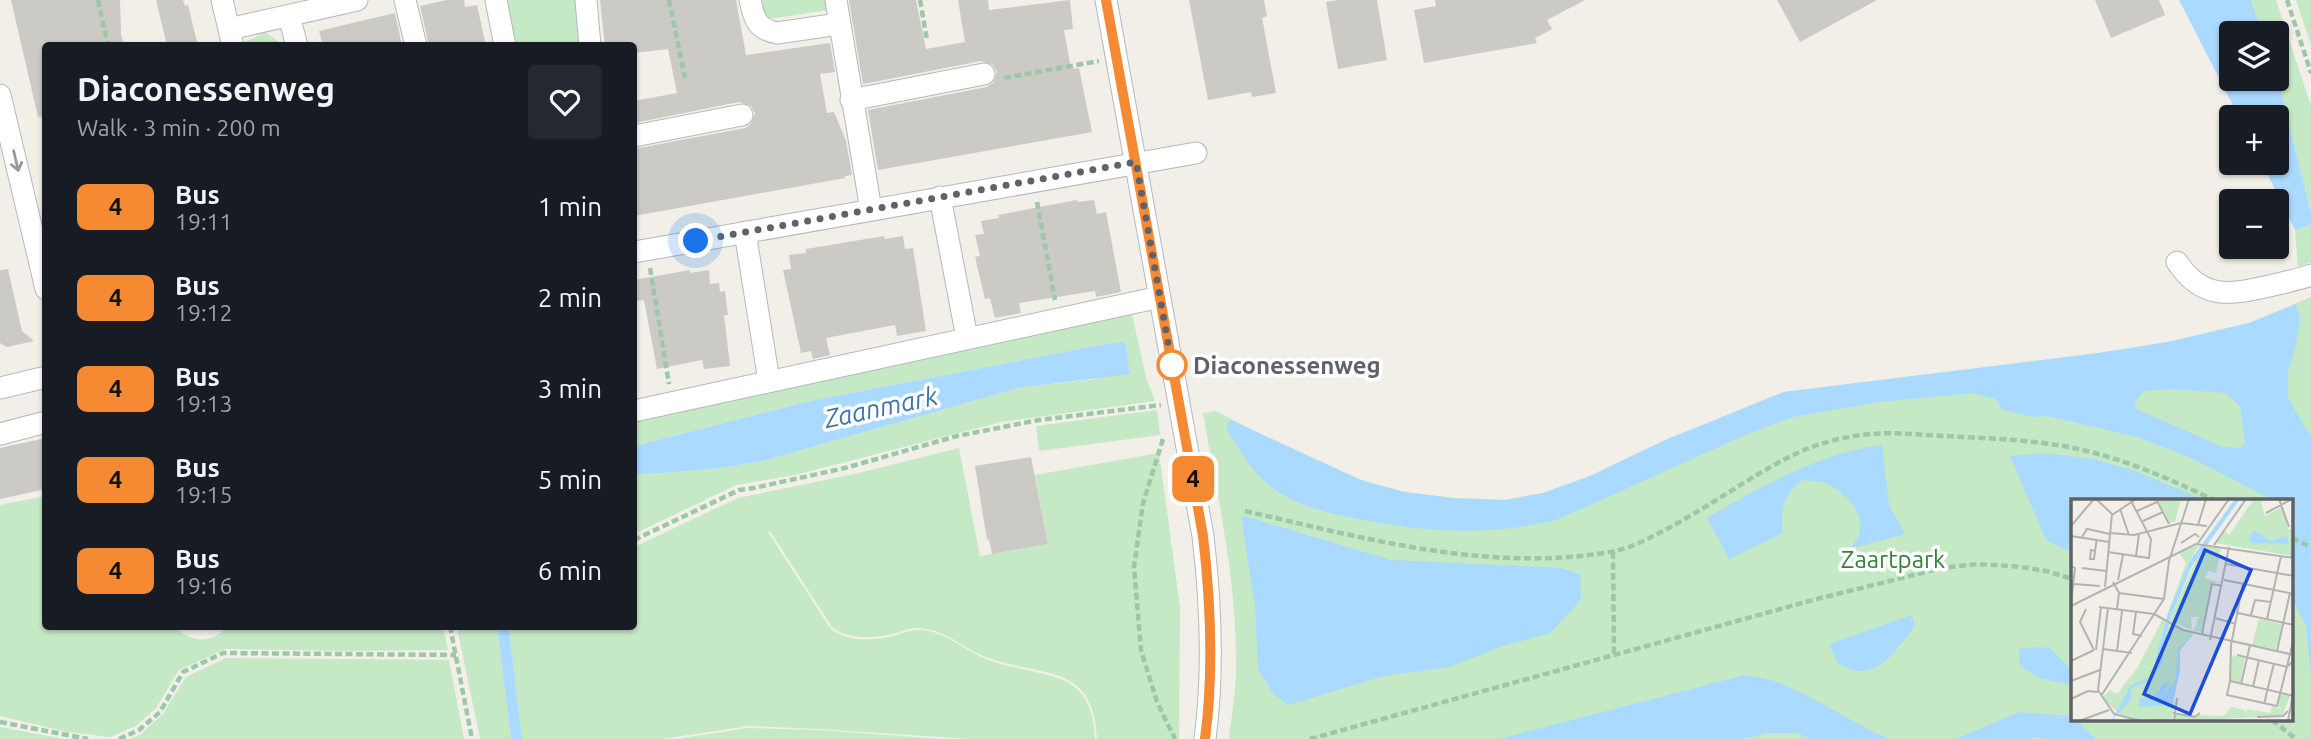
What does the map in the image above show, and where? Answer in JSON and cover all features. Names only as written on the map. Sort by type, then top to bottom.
[{"type":"street","points":[[222,0],[231,37],[289,16],[357,0]]},
{"type":"street","points":[[405,0],[415,42]]},
{"type":"street","points":[[496,0],[504,42]]},
{"type":"street","points":[[586,0],[590,42]]},
{"type":"street","points":[[750,0],[753,17],[760,27],[768,31],[777,33],[839,24]]},
{"type":"street","points":[[836,0],[870,210]]},
{"type":"street","points":[[1106,0],[1203,536],[1208,579],[1211,664],[1205,739]]},
{"type":"street","points":[[289,16],[296,42]]},
{"type":"street","points":[[851,100],[984,74]]},
{"type":"street","points":[[0,95],[42,272]]},
{"type":"street","points":[[637,135],[742,116]]},
{"type":"street","points":[[640,251],[1196,153]]},
{"type":"street","points":[[940,197],[967,338]]},
{"type":"street","points":[[745,232],[769,381]]},
{"type":"street","points":[[2177,262],[2183,271],[2207,290],[2228,293],[2249,291],[2311,275]]},
{"type":"street","points":[[637,410],[1160,297]]},
{"type":"street","points":[[0,388],[42,378]]},
{"type":"street","points":[[0,434],[42,423]]},
{"type":"path","points":[[98,0],[107,42]]},
{"type":"path","points":[[669,0],[685,78]]},
{"type":"path","points":[[920,0],[927,40]]},
{"type":"path","points":[[2287,0],[2311,73]]},
{"type":"path","points":[[984,74],[993,80],[1117,58]]},
{"type":"path","points":[[1033,181],[1059,320]]},
{"type":"path","points":[[640,251],[672,403]]},
{"type":"path","points":[[637,539],[739,490],[845,468],[957,436],[1038,420],[1165,405],[1166,414]]},
{"type":"path","points":[[1245,511],[1373,540],[1479,556],[1536,558],[1613,552],[1643,541],[1680,522],[1787,458],[1812,447],[1862,435],[1889,433],[2065,447],[2096,453],[2135,465],[2212,499]]},
{"type":"path","points":[[1163,437],[1143,503],[1134,566],[1141,650],[1157,702],[1175,739]]},
{"type":"path","points":[[2294,538],[2311,547]]},
{"type":"path","points":[[1613,552],[1614,656]]},
{"type":"path","points":[[1310,739],[1813,600],[1942,568],[1978,564],[2021,566],[2071,578]]},
{"type":"path","points":[[451,630],[472,739]]},
{"type":"path","points":[[119,739],[139,730],[160,712],[183,672],[223,653],[456,654]]},
{"type":"path","points":[[0,722],[88,739]]},
{"type":"path","points":[[2275,722],[2296,739]]},
{"type":"green space","points":[[507,0],[576,0],[581,42],[515,42]]},
{"type":"green space","points":[[759,0],[826,0],[828,10],[762,20]]},
{"type":"green space","points":[[2251,0],[2276,0],[2283,21],[2258,21]]},
{"type":"green space","points":[[2296,0],[2311,0],[2311,45]]},
{"type":"green space","points":[[265,32],[279,42],[245,42]]},
{"type":"green space","points":[[2289,39],[2311,106],[2311,214],[2289,124],[2289,105],[2284,105],[2281,91],[2289,91]]},
{"type":"green space","points":[[2311,224],[2311,262],[2298,267],[2295,230]]},
{"type":"green space","name":"Zaartpark","points":[[2311,297],[2311,739],[1229,739],[1236,668],[1233,597],[1203,413],[1216,411],[1273,441],[1361,480],[1404,492],[1453,498],[1505,500],[1543,493],[1590,476],[1663,441],[1784,392],[2168,342],[2249,323]]},
{"type":"green space","points":[[1131,310],[1146,377],[1155,401],[1001,422],[795,475],[736,485],[637,533],[637,475],[715,469],[763,461],[1019,388],[1096,379],[1106,344],[810,401],[637,445],[637,418]]},
{"type":"green space","points":[[1157,410],[1160,435],[1039,451],[1036,426]]},
{"type":"green space","points":[[959,448],[980,556],[1048,544],[1035,475],[1159,453],[1180,607],[1179,739],[1097,739],[1094,714],[1086,696],[1075,684],[1044,671],[986,657],[946,635],[929,629],[916,628],[869,637],[838,631],[832,627],[770,531],[768,532],[830,628],[837,633],[853,638],[871,639],[923,630],[948,638],[986,659],[1059,678],[1073,686],[1084,697],[1092,715],[1095,739],[972,739],[748,726],[662,739],[522,739],[509,630],[637,630],[637,546],[738,498],[859,473]]},
{"type":"green space","points":[[42,497],[42,630],[179,630],[195,639],[208,639],[224,630],[444,630],[448,650],[225,649],[179,670],[156,708],[136,726],[110,737],[67,732],[0,716],[0,505]]},
{"type":"green space","points":[[458,630],[497,630],[511,739],[480,739]]},
{"type":"green space","points":[[226,658],[449,660],[464,739],[130,739],[141,734],[163,714],[186,677]]},
{"type":"green space","points":[[0,727],[64,739],[0,739]]},
{"type":"green space","points":[[748,728],[818,730],[942,739],[676,739]]},
{"type":"water","points":[[2179,0],[2251,0],[2258,21],[2219,21],[2219,78]]},
{"type":"water","points":[[2226,91],[2281,91],[2284,105],[2233,105]]},
{"type":"water","points":[[2289,124],[2311,214],[2311,224],[2295,230],[2289,218],[2289,189],[2275,189],[2268,175],[2289,175]]},
{"type":"water","points":[[2296,304],[2300,320],[2288,372],[2288,398],[2311,437],[2311,677],[2306,626],[2294,603],[2294,499],[2271,499],[2187,456],[2137,437],[2047,416],[2033,417],[2003,410],[1995,399],[1973,393],[1880,402],[1793,417],[1750,433],[1559,519],[1486,530],[1413,528],[1333,514],[1302,504],[1277,491],[1260,477],[1246,460],[1226,426],[1231,420],[1361,480],[1404,492],[1453,498],[1505,500],[1543,493],[1590,476],[1663,441],[1784,392],[2168,342],[2249,323]],"holes":[[[2172,389],[2226,393],[2240,407],[2245,443],[2240,448],[2223,447],[2136,409],[2135,402],[2144,391]]]},
{"type":"water","name":"Zaanmark","points":[[1125,342],[1130,374],[1019,388],[763,461],[715,469],[637,475],[637,445],[810,401]]},
{"type":"water","points":[[1882,445],[1889,505],[1905,534],[1849,549],[1857,540],[1860,531],[1860,521],[1851,503],[1835,488],[1825,483],[1803,480],[1791,490],[1784,503],[1783,533],[1729,559],[1707,518],[1769,483],[1813,463]]},
{"type":"water","points":[[2044,453],[2093,459],[2138,472],[2202,499],[2071,499],[2071,552],[2046,540],[2010,456]]},
{"type":"water","points":[[1241,515],[1391,560],[1562,568],[1580,574],[1581,600],[1550,633],[1503,646],[1449,667],[1384,676],[1288,705],[1273,693],[1258,670],[1255,607]]},
{"type":"water","points":[[1912,615],[1915,626],[1898,648],[1877,667],[1859,671],[1838,664],[1829,644]]},
{"type":"water","points":[[497,630],[509,630],[522,739],[511,739]]},
{"type":"water","points":[[2050,648],[2071,670],[2071,685],[2038,678],[2020,665],[2019,649]]},
{"type":"water","points":[[1745,675],[1773,681],[1796,690],[1889,739],[1811,739],[1797,733],[1768,733],[1742,739],[1499,739]]},
{"type":"water","points":[[2019,712],[2071,716],[2071,722],[2078,722],[2096,739],[2040,737],[1956,739]]},
{"type":"building","points":[[11,0],[120,0],[123,42],[42,42],[42,116],[38,117]]},
{"type":"building","points":[[156,0],[183,0],[185,6],[188,5],[197,42],[166,42]]},
{"type":"building","points":[[447,0],[464,0],[465,7],[477,5],[485,42],[428,42],[420,6]]},
{"type":"building","points":[[600,0],[736,0],[746,55],[830,43],[835,72],[820,74],[827,113],[834,112],[846,141],[852,175],[637,215],[637,148],[745,128],[751,124],[755,113],[751,106],[739,102],[637,122],[637,100],[677,93],[668,49],[637,53],[637,42],[605,42]]},
{"type":"building","points":[[849,0],[916,0],[926,49],[965,42],[958,0],[988,0],[989,10],[1070,0],[1073,29],[1064,30],[1071,69],[1079,68],[1092,132],[878,170],[868,110],[987,87],[993,83],[997,72],[993,65],[981,61],[863,84]]},
{"type":"building","points":[[1189,0],[1264,0],[1267,16],[1262,18],[1276,93],[1252,97],[1251,92],[1208,100]]},
{"type":"building","points":[[1377,0],[1387,60],[1338,69],[1326,2]]},
{"type":"building","points":[[1435,0],[1585,0],[1547,20],[1552,29],[1535,38],[1537,43],[1424,63],[1414,10],[1436,6]]},
{"type":"building","points":[[1777,0],[1877,0],[1800,42]]},
{"type":"building","points":[[2095,0],[2159,0],[2165,15],[2111,38]]},
{"type":"building","points":[[395,13],[401,42],[322,42],[319,31]]},
{"type":"building","points":[[1077,200],[1094,200],[1097,214],[1106,212],[1121,292],[1096,297],[1095,291],[1019,303],[1021,313],[995,318],[990,298],[985,299],[975,257],[980,256],[975,235],[984,234],[981,221],[999,218],[998,215]]},
{"type":"building","points":[[884,236],[885,239],[903,236],[905,249],[913,248],[926,331],[897,336],[895,325],[826,338],[830,355],[813,359],[811,351],[801,353],[783,270],[791,269],[789,255],[806,253],[806,249]]},
{"type":"building","points":[[8,269],[22,331],[34,341],[7,347],[0,343],[0,270]]},
{"type":"building","points":[[690,270],[690,273],[709,270],[710,284],[719,283],[720,292],[725,291],[728,315],[724,315],[730,366],[704,369],[702,360],[657,369],[644,300],[637,301],[637,279]]},
{"type":"building","points":[[42,439],[42,490],[0,499],[0,448]]},
{"type":"building","points":[[1031,457],[1048,544],[992,554],[989,539],[987,540],[975,466]]},
{"type":"bus line","name":"4","points":[[1106,0],[1203,536],[1211,622],[1209,706],[1205,739]]},
{"type":"place","name":"Diaconessenweg","points":[[1172,365]]},
{"type":"route","points":[[696,241],[1136,162],[1172,365]]}]
